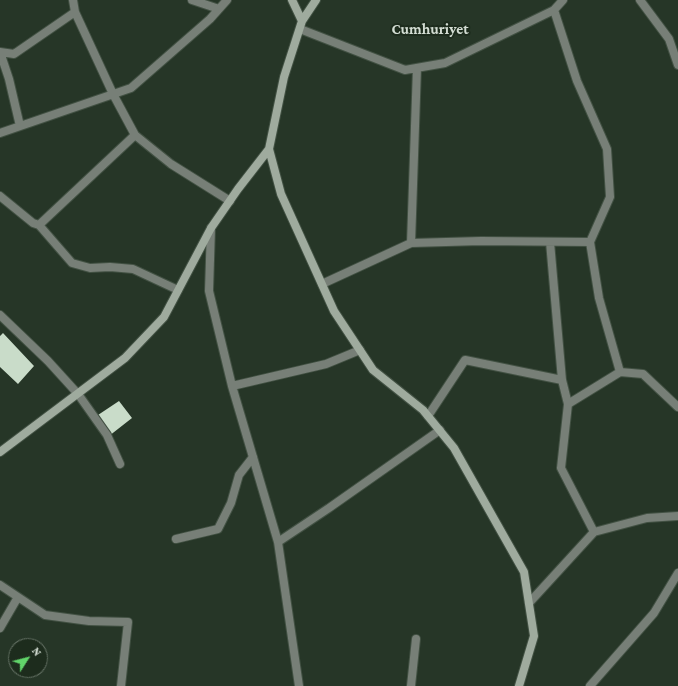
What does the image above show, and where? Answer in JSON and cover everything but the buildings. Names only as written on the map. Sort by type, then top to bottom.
[{"type":"street","points":[[74,0],[75,12],[113,94],[135,135],[171,164],[230,201]]},
{"type":"street","points":[[192,0],[219,9]]},
{"type":"street","points":[[1,134],[20,126],[131,88],[210,19],[227,0]]},
{"type":"street","points":[[292,0],[301,25],[404,70],[445,63],[554,10],[563,0]]},
{"type":"street","points":[[0,452],[125,358],[164,317],[211,228],[269,149],[284,77],[301,25],[316,0]]},
{"type":"street","points":[[640,0],[669,39],[678,65]]},
{"type":"street","points":[[554,10],[577,81],[607,149],[610,197],[590,242],[599,298],[620,372]]},
{"type":"street","points":[[20,126],[9,79],[0,52],[14,54],[75,12]]},
{"type":"street","points":[[411,243],[417,68]]},
{"type":"street","points":[[39,225],[135,135]]},
{"type":"street","points":[[269,149],[281,194],[334,311],[373,370],[423,410],[454,448],[524,572],[534,636],[520,686]]},
{"type":"street","points":[[0,196],[33,223],[39,225],[72,263],[90,268],[110,267],[132,269],[178,290]]},
{"type":"street","points":[[211,228],[209,291],[232,386],[278,542],[300,686]]},
{"type":"street","points":[[322,284],[411,243],[481,241],[590,242]]},
{"type":"street","points":[[550,242],[562,380],[568,404],[561,468],[594,532]]},
{"type":"street","points":[[0,316],[48,361],[78,394],[106,435],[120,464]]},
{"type":"street","points":[[232,386],[326,364],[360,350]]},
{"type":"street","points":[[428,416],[465,360],[562,380]]},
{"type":"street","points":[[568,404],[620,372],[643,374],[678,407]]},
{"type":"street","points":[[278,542],[440,430]]},
{"type":"street","points":[[176,539],[218,529],[231,504],[239,475],[253,457]]},
{"type":"street","points":[[529,603],[594,532],[647,518],[678,516]]},
{"type":"street","points":[[590,686],[654,613],[678,573]]},
{"type":"street","points":[[0,585],[45,615],[89,621],[128,622],[121,686]]},
{"type":"street","points":[[0,628],[18,597]]},
{"type":"street","points":[[411,686],[416,639]]},
{"type":"district","name":"Cumhuriyet","points":[[430,29]]}]
